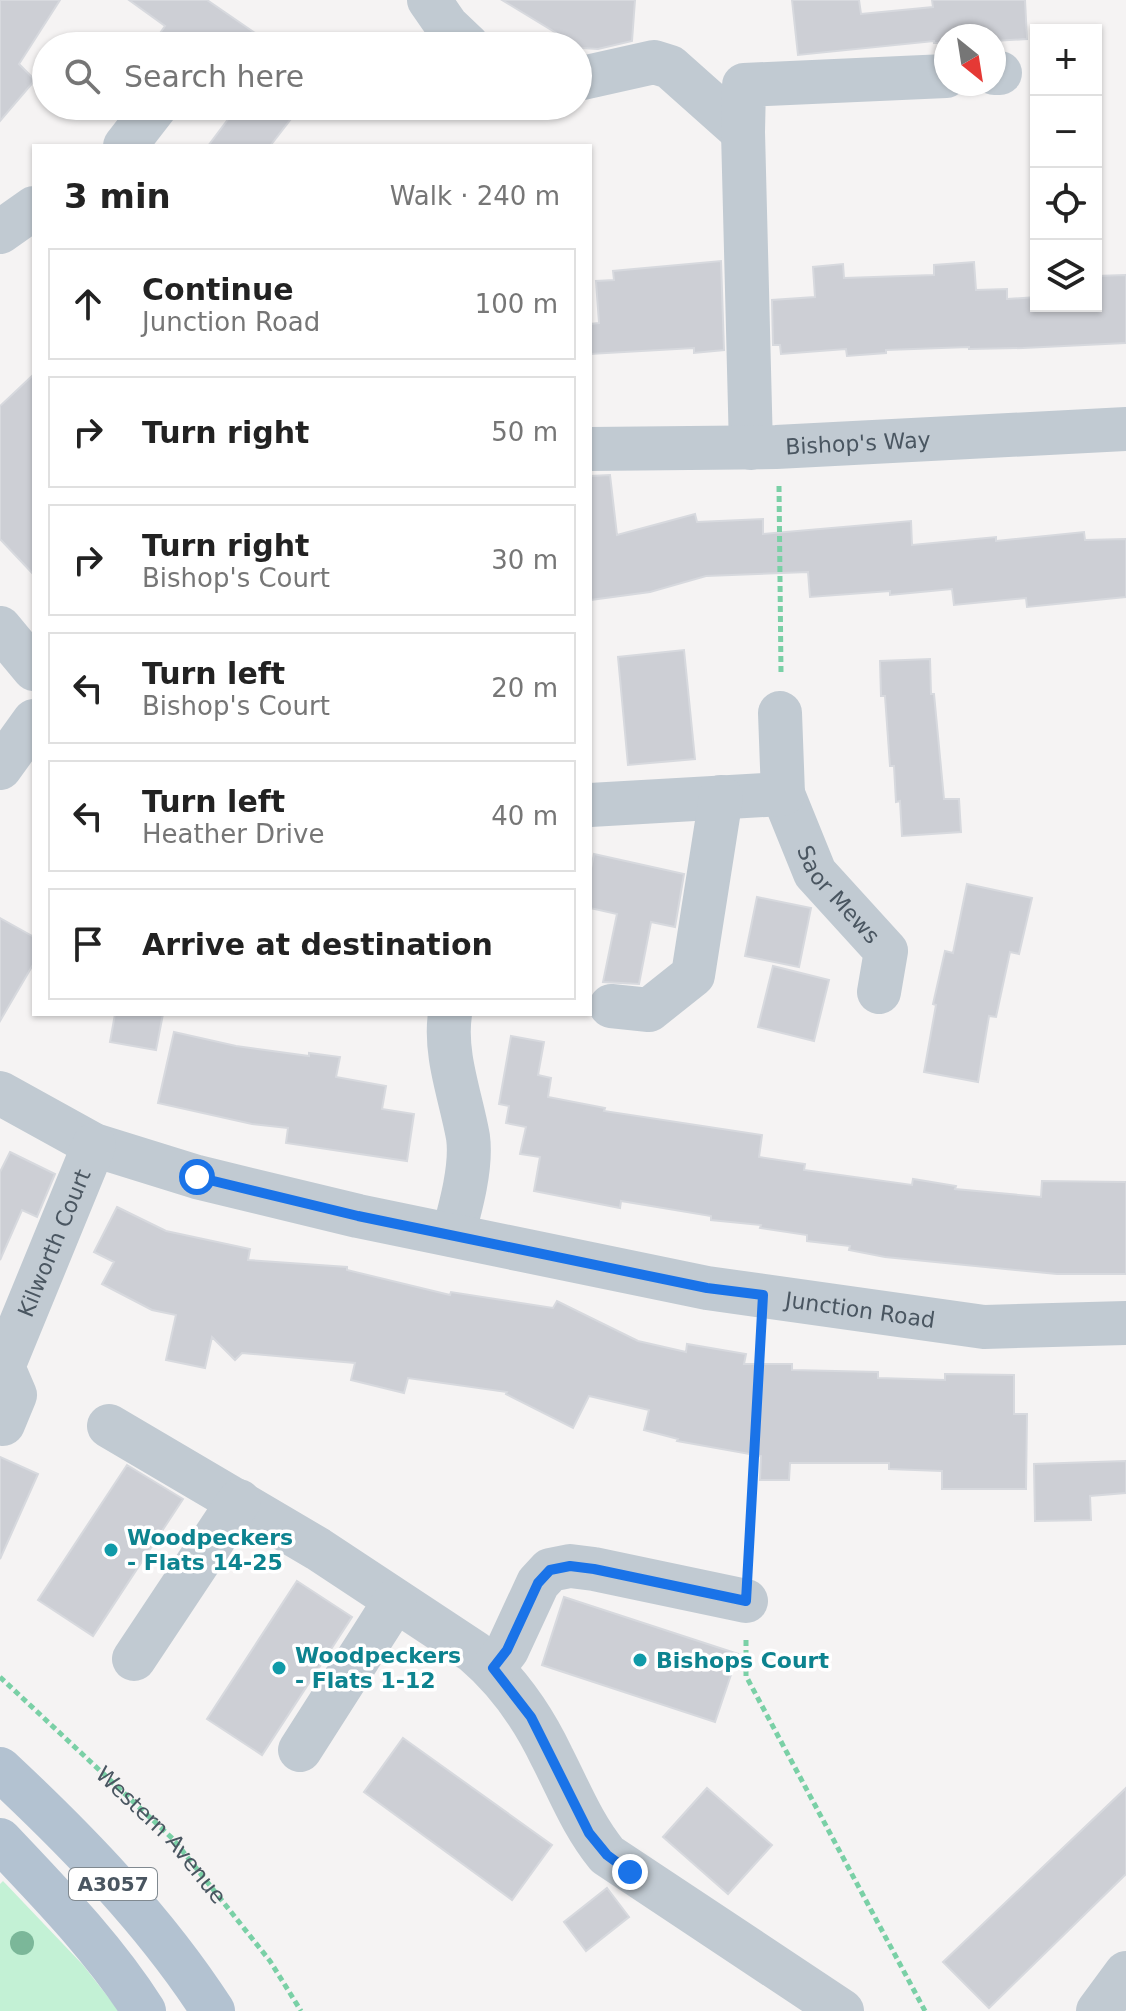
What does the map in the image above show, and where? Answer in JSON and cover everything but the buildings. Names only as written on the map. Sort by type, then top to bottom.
[{"type":"main road","name":"A3057","points":[[0,1769],[82,1849],[123,1895],[170,1951],[213,2011]]},
{"type":"main road","name":"A3057","points":[[0,1840],[78,1925],[144,2011]]},
{"type":"street","points":[[429,0],[453,32]]},
{"type":"street","points":[[592,76],[654,62],[670,67],[743,132]]},
{"type":"street","points":[[764,448],[743,132],[744,85],[934,77]]},
{"type":"street","points":[[127,144],[145,120]]},
{"type":"street","points":[[0,232],[32,209]]},
{"type":"street","name":"Bishop's Way","points":[[592,449],[764,448],[1126,429]]},
{"type":"street","points":[[0,628],[32,667]]},
{"type":"street","points":[[592,805],[783,794],[780,713]]},
{"type":"street","points":[[0,768],[32,724]]},
{"type":"street","name":"Saor Mews","points":[[783,794],[815,873],[886,951],[879,992]]},
{"type":"street","points":[[611,1006],[649,1010],[693,975],[721,797]]},
{"type":"street","points":[[450,1016],[448,1025],[456,1087],[468,1140],[464,1195],[453,1235]]},
{"type":"street","name":"Junction Road","points":[[0,1093],[94,1145],[197,1177],[358,1216],[707,1288],[984,1327],[1126,1323]]},
{"type":"street","name":"Kilworth Court","points":[[3,1424],[15,1395],[3,1367],[7,1337],[94,1145]]},
{"type":"street","points":[[109,1426],[318,1549],[474,1652],[493,1668],[531,1717],[574,1806],[589,1833],[607,1855],[842,2011]]},
{"type":"street","points":[[134,1659],[239,1501]]},
{"type":"street","points":[[493,1668],[507,1650],[538,1583],[550,1570],[570,1566],[594,1569],[746,1601]]},
{"type":"street","points":[[300,1750],[395,1601]]},
{"type":"street","points":[[1098,2011],[1126,1973]]},
{"type":"path","points":[[764,448],[779,487],[780,713]]},
{"type":"path","points":[[763,1295],[746,1601],[746,1676],[925,2011]]},
{"type":"path","name":"Western Avenue","points":[[0,1677],[173,1839],[270,1961],[301,2011]]},
{"type":"green space","points":[[3,1881],[83,1965],[119,2011],[0,2011],[0,1884]]},
{"type":"place","name":"Woodpeckers - Flats 14-25","points":[[111,1550]]},
{"type":"place","name":"Bishops Court","points":[[640,1660]]},
{"type":"place","name":"Woodpeckers - Flats 1-12","points":[[279,1668]]},
{"type":"route","points":[[197,1177],[358,1216],[707,1288],[763,1295],[746,1601],[594,1569],[570,1566],[550,1570],[538,1583],[519,1628],[493,1668],[531,1717],[589,1833],[607,1855],[630,1872]]}]
